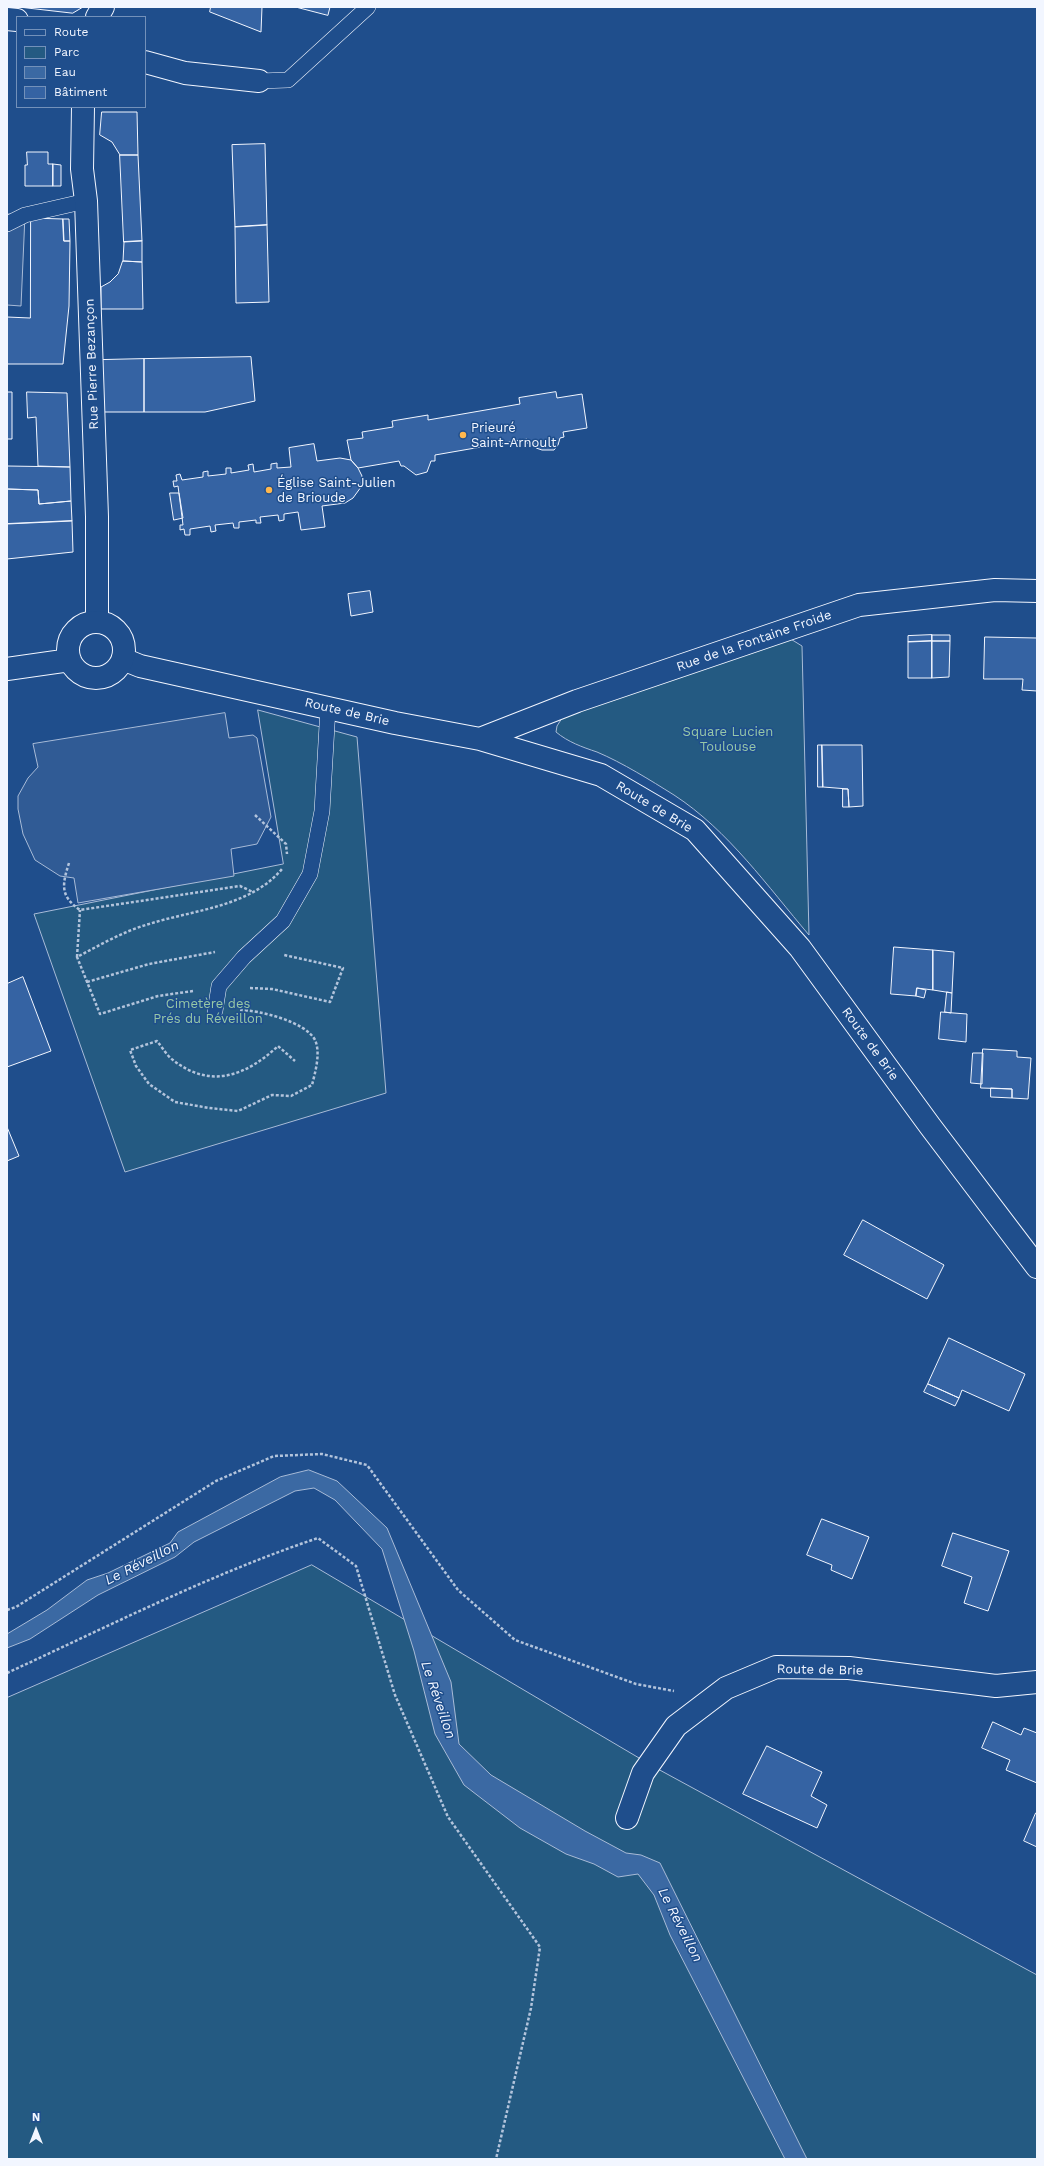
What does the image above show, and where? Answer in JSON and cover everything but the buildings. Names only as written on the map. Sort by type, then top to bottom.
[{"type":"street","points":[[98,16],[103,7]]},
{"type":"street","points":[[146,62],[185,73],[259,81]]},
{"type":"street","name":"Rue Pierre Bezançon","points":[[83,108],[82,169],[86,201],[97,517],[98,622]]},
{"type":"street","name":"Rue de la Fontaine Froide","points":[[480,739],[576,701],[859,605],[995,590],[1037,591]]},
{"type":"street","points":[[98,622],[114,628],[120,635],[124,642],[123,659],[114,672],[100,678],[91,678],[82,674],[75,668],[70,660],[68,650],[74,634],[88,623],[98,622]]},
{"type":"street","name":"Route de Brie","points":[[123,659],[140,666],[328,708],[480,739],[601,776],[694,830],[800,948],[925,1120],[1033,1258]]},
{"type":"street","points":[[7,669],[70,660]]},
{"type":"street","name":"Route de Brie","points":[[627,1818],[643,1773],[676,1726],[726,1688],[776,1667],[849,1668],[996,1686],[1037,1682]]},
{"type":"lane","points":[[259,81],[288,80],[368,7]]},
{"type":"lane","points":[[7,224],[25,214],[86,201]]},
{"type":"lane","points":[[215,1011],[219,986],[244,957],[283,921],[310,874],[322,811],[328,708]]},
{"type":"path","points":[[255,815],[286,844],[287,857]]},
{"type":"path","points":[[69,863],[65,876],[64,892],[70,903],[80,910],[240,886],[253,892]]},
{"type":"path","points":[[76,957],[147,924],[241,898],[271,882],[287,863]]},
{"type":"path","points":[[80,910],[76,957],[100,1014],[158,996],[219,986],[272,989],[330,1002],[343,968]]},
{"type":"path","points":[[215,1011],[245,1010],[272,1015],[301,1026],[315,1040],[318,1065],[312,1085],[291,1096],[272,1095],[238,1110],[209,1108],[175,1102],[149,1084],[136,1066],[130,1050],[157,1041],[172,1060],[192,1072],[224,1077],[245,1071],[262,1060],[278,1046],[295,1061]]},
{"type":"path","points":[[7,1610],[16,1607],[216,1480],[274,1456],[322,1454],[367,1465],[458,1590],[515,1640],[636,1684],[713,1698]]},
{"type":"path","points":[[7,1673],[158,1604],[281,1551],[318,1538],[356,1566],[395,1695],[448,1817],[540,1946],[531,2008],[496,2159]]},
{"type":"green space","name":"Square Lucien Toulouse","points":[[789,638],[802,646],[809,935],[730,842],[694,809],[626,766],[607,756],[570,741],[556,732],[557,726],[564,715]]},
{"type":"green space","name":"Cimetère des Prés du Réveillon","points":[[258,710],[357,737],[386,1093],[125,1172],[34,914],[283,864]]},
{"type":"green space","points":[[312,1565],[656,1768],[1037,1975],[1037,2159],[7,2159],[7,1698]]},
{"type":"shaded area","points":[[7,214],[25,215],[21,306],[7,305]]},
{"type":"shaded area","points":[[225,713],[229,738],[253,735],[257,738],[271,817],[257,844],[231,849],[234,876],[78,903],[74,878],[60,876],[35,860],[23,834],[18,809],[18,796],[28,778],[38,767],[33,744]]},
{"type":"water","name":"Le Réveillon","points":[[309,1470],[337,1481],[387,1528],[451,1682],[459,1744],[491,1775],[585,1831],[626,1853],[641,1855],[660,1863],[807,2159],[785,2159],[670,1935],[654,1895],[638,1874],[618,1877],[594,1864],[566,1854],[520,1828],[464,1785],[435,1734],[414,1651],[382,1549],[335,1500],[314,1488],[295,1491],[194,1542],[175,1557],[98,1595],[30,1639],[7,1648],[7,1634],[47,1610],[87,1580],[108,1573],[170,1543],[178,1532],[280,1477]]},
{"type":"place","name":"Prieuré Saint-Arnoult","points":[[463,435]]},
{"type":"place","name":"Église Saint-Julien de Brioude","points":[[269,490]]}]
